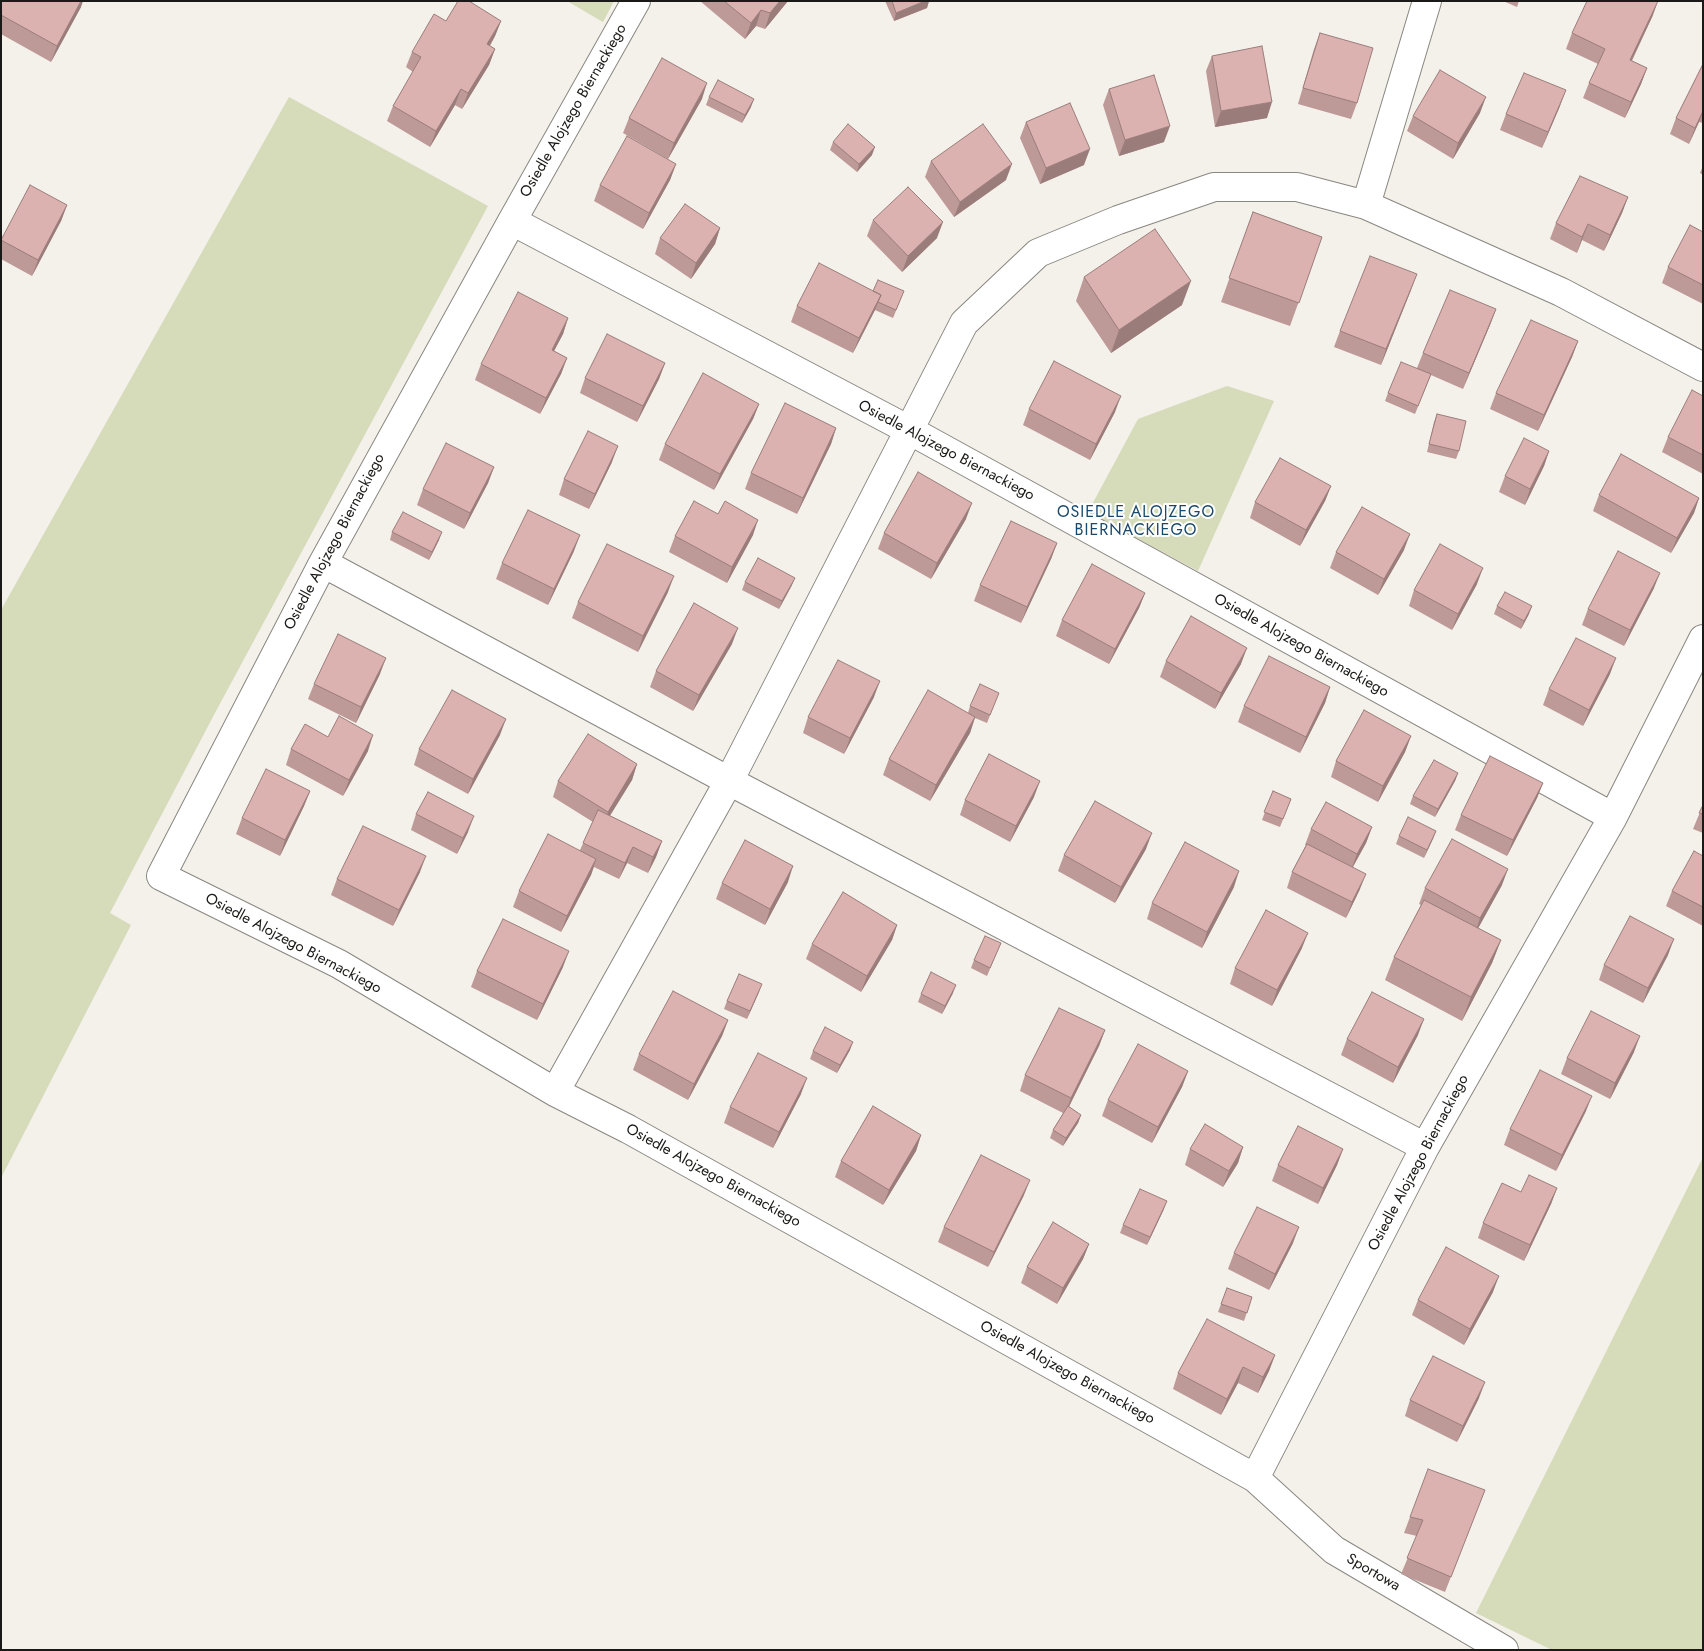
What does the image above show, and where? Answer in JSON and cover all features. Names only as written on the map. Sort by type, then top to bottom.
[{"type":"street","name":"Osiedle Alojzego Biernackiego","points":[[636,1],[323,563],[161,876],[339,964],[555,1092],[628,1129],[1255,1478],[1425,1147],[1613,817],[1703,639]]},
{"type":"street","points":[[1366,205],[1427,1]]},
{"type":"street","points":[[555,1092],[728,781],[964,322],[1038,253],[1118,220],[1214,187],[1297,187],[1366,205],[1561,292],[1703,367]]},
{"type":"street","name":"Osiedle Alojzego Biernackiego","points":[[512,221],[908,430],[1613,817]]},
{"type":"street","points":[[323,563],[728,781],[1425,1147]]},
{"type":"street","name":"Sportowa","points":[[1255,1478],[1334,1550],[1504,1650]]},
{"type":"green space","points":[[567,1],[614,1],[603,22]]},
{"type":"green space","points":[[289,97],[488,206],[216,711],[110,913],[131,925],[1,1178],[1,610]]},
{"type":"green space","points":[[1227,386],[1274,401],[1198,571],[1088,512],[1138,419]]},
{"type":"green space","points":[[1703,1157],[1703,1650],[1552,1650],[1476,1613]]},
{"type":"building","points":[[1,1],[81,1],[57,46],[1,15]]},
{"type":"building","points":[[458,1],[469,1],[501,21],[487,44],[495,49],[468,93],[461,89],[436,131],[393,106],[421,57],[412,52],[434,14],[446,21]]},
{"type":"building","points":[[724,1],[780,1],[770,13],[761,10],[751,23]]},
{"type":"building","points":[[892,1],[925,1],[896,13]]},
{"type":"building","points":[[1587,1],[1658,1],[1630,60],[1647,68],[1631,102],[1589,83],[1605,49],[1572,33]]},
{"type":"building","points":[[1320,33],[1373,48],[1357,103],[1303,88]]},
{"type":"building","points":[[1262,46],[1272,102],[1221,111],[1212,56]]},
{"type":"building","points":[[662,58],[707,83],[674,143],[629,118]]},
{"type":"building","points":[[1703,64],[1703,111],[1695,128],[1676,118]]},
{"type":"building","points":[[1440,70],[1486,97],[1458,143],[1413,116]]},
{"type":"building","points":[[1524,73],[1566,90],[1548,132],[1506,114]]},
{"type":"building","points":[[1154,75],[1170,126],[1125,140],[1109,89]]},
{"type":"building","points":[[718,80],[754,99],[745,115],[709,97]]},
{"type":"building","points":[[1070,103],[1090,149],[1046,168],[1026,122]]},
{"type":"building","points":[[848,124],[875,147],[859,164],[833,142]]},
{"type":"building","points":[[983,124],[1012,164],[960,202],[931,161]]},
{"type":"building","points":[[627,136],[676,164],[649,213],[600,185]]},
{"type":"building","points":[[1580,176],[1628,197],[1610,235],[1588,224],[1582,237],[1556,223]]},
{"type":"building","points":[[30,185],[67,205],[38,260],[1,240]]},
{"type":"building","points":[[908,187],[943,222],[908,256],[873,220]]},
{"type":"building","points":[[685,204],[720,228],[696,263],[660,238]]},
{"type":"building","points":[[1253,212],[1322,237],[1299,303],[1229,278]]},
{"type":"building","points":[[1690,225],[1703,232],[1703,285],[1668,267]]},
{"type":"building","points":[[1155,229],[1191,281],[1119,330],[1084,277]]},
{"type":"building","points":[[1370,256],[1417,274],[1386,349],[1340,331]]},
{"type":"building","points":[[819,263],[881,295],[859,338],[797,306]]},
{"type":"building","points":[[878,280],[904,291],[896,310],[878,302],[881,295],[873,291]]},
{"type":"building","points":[[1450,290],[1496,309],[1469,373],[1423,353]]},
{"type":"building","points":[[518,292],[568,318],[552,350],[567,358],[546,398],[481,364]]},
{"type":"building","points":[[1531,320],[1578,341],[1544,415],[1496,393]]},
{"type":"building","points":[[607,334],[665,363],[643,406],[585,378]]},
{"type":"building","points":[[1054,361],[1121,396],[1096,444],[1029,409]]},
{"type":"building","points":[[1401,362],[1431,374],[1418,406],[1388,393]]},
{"type":"building","points":[[703,373],[759,404],[720,474],[665,444]]},
{"type":"building","points":[[1692,390],[1703,396],[1703,455],[1668,437]]},
{"type":"building","points":[[785,403],[836,428],[803,498],[751,473]]},
{"type":"building","points":[[1437,414],[1466,421],[1459,451],[1429,444]]},
{"type":"building","points":[[588,431],[618,446],[595,494],[564,479]]},
{"type":"building","points":[[1524,438],[1549,451],[1530,489],[1505,476]]},
{"type":"building","points":[[446,443],[494,467],[470,513],[423,489]]},
{"type":"building","points":[[1621,454],[1699,498],[1677,538],[1599,495]]},
{"type":"building","points":[[1280,458],[1331,486],[1306,530],[1255,502]]},
{"type":"building","points":[[918,472],[972,503],[937,563],[884,533]]},
{"type":"building","points":[[694,501],[718,514],[725,501],[758,520],[732,567],[675,536]]},
{"type":"building","points":[[1362,507],[1410,534],[1384,579],[1336,552]]},
{"type":"building","points":[[528,510],[580,535],[554,589],[502,563]]},
{"type":"building","points":[[403,512],[442,532],[432,552],[392,532]]},
{"type":"building","points":[[1011,521],[1057,543],[1027,607],[980,585]]},
{"type":"building","points":[[607,544],[674,576],[643,636],[578,602]]},
{"type":"building","points":[[1440,544],[1483,568],[1458,614],[1414,590]]},
{"type":"building","points":[[1618,551],[1660,573],[1630,630],[1588,609]]},
{"type":"building","points":[[758,558],[795,578],[782,601],[745,582]]},
{"type":"building","points":[[1092,564],[1145,593],[1115,649],[1062,620]]},
{"type":"building","points":[[1505,592],[1532,606],[1524,621],[1497,606]]},
{"type":"building","points":[[694,603],[738,628],[699,695],[656,671]]},
{"type":"building","points":[[1191,616],[1247,648],[1221,693],[1166,661]]},
{"type":"building","points":[[338,634],[386,658],[361,707],[314,684]]},
{"type":"building","points":[[1576,638],[1616,658],[1589,710],[1549,689]]},
{"type":"building","points":[[1269,656],[1330,687],[1306,737],[1244,706]]},
{"type":"building","points":[[838,660],[880,681],[850,738],[808,717]]},
{"type":"building","points":[[980,684],[999,693],[990,715],[970,706]]},
{"type":"building","points":[[452,690],[506,719],[473,779],[419,749]]},
{"type":"building","points":[[928,690],[975,717],[936,785],[889,759]]},
{"type":"building","points":[[1364,710],[1411,736],[1383,786],[1336,761]]},
{"type":"building","points":[[339,716],[373,735],[349,780],[291,749],[305,724],[328,737]]},
{"type":"building","points":[[588,734],[637,764],[608,812],[558,781]]},
{"type":"building","points":[[989,754],[1040,781],[1016,826],[965,800]]},
{"type":"building","points":[[1490,756],[1543,783],[1513,840],[1461,815]]},
{"type":"building","points":[[1434,760],[1458,773],[1438,809],[1413,796]]},
{"type":"building","points":[[266,769],[310,791],[285,840],[242,818]]},
{"type":"building","points":[[1273,791],[1291,799],[1283,819],[1264,812]]},
{"type":"building","points":[[428,792],[474,816],[463,838],[416,814]]},
{"type":"building","points":[[1095,801],[1152,833],[1121,887],[1064,855]]},
{"type":"building","points":[[1326,802],[1372,827],[1357,854],[1311,829]]},
{"type":"building","points":[[1703,805],[1703,814],[1699,813]]},
{"type":"building","points":[[598,810],[662,841],[653,857],[633,847],[625,863],[583,843]]},
{"type":"building","points":[[1408,817],[1436,831],[1427,850],[1399,836]]},
{"type":"building","points":[[363,826],[426,856],[399,910],[337,879]]},
{"type":"building","points":[[548,834],[596,859],[567,916],[519,891]]},
{"type":"building","points":[[1452,839],[1508,869],[1480,918],[1425,888]]},
{"type":"building","points":[[745,840],[793,866],[770,909],[722,883]]},
{"type":"building","points":[[1185,842],[1239,871],[1207,932],[1152,903]]},
{"type":"building","points":[[1307,844],[1366,874],[1352,902],[1292,872]]},
{"type":"building","points":[[1694,851],[1703,856],[1703,907],[1672,891]]},
{"type":"building","points":[[843,892],[897,925],[867,976],[812,944]]},
{"type":"building","points":[[1424,900],[1501,940],[1471,997],[1394,957]]},
{"type":"building","points":[[1266,910],[1308,933],[1277,990],[1235,968]]},
{"type":"building","points":[[1630,916],[1674,939],[1648,988],[1604,965]]},
{"type":"building","points":[[503,919],[569,951],[543,1004],[477,971]]},
{"type":"building","points":[[985,936],[1001,943],[990,968],[974,960]]},
{"type":"building","points":[[931,972],[956,985],[945,1006],[921,994]]},
{"type":"building","points":[[739,974],[762,984],[750,1011],[727,1001]]},
{"type":"building","points":[[673,991],[728,1020],[694,1084],[639,1054]]},
{"type":"building","points":[[1372,992],[1424,1019],[1398,1067],[1347,1039]]},
{"type":"building","points":[[1059,1008],[1105,1030],[1071,1098],[1025,1075]]},
{"type":"building","points":[[1591,1011],[1640,1036],[1615,1083],[1567,1058]]},
{"type":"building","points":[[825,1027],[853,1042],[840,1065],[813,1051]]},
{"type":"building","points":[[1138,1044],[1188,1071],[1158,1127],[1108,1100]]},
{"type":"building","points":[[758,1053],[807,1078],[779,1132],[730,1107]]},
{"type":"building","points":[[1540,1070],[1592,1096],[1562,1155],[1510,1129]]},
{"type":"building","points":[[873,1106],[921,1135],[889,1190],[841,1161]]},
{"type":"building","points":[[1068,1106],[1081,1115],[1066,1138],[1053,1130]]},
{"type":"building","points":[[1205,1124],[1243,1147],[1229,1171],[1190,1149]]},
{"type":"building","points":[[1298,1126],[1343,1149],[1323,1188],[1278,1165]]},
{"type":"building","points":[[981,1155],[1030,1180],[994,1252],[944,1227]]},
{"type":"building","points":[[1529,1175],[1557,1188],[1530,1245],[1483,1223],[1502,1183],[1521,1192]]},
{"type":"building","points":[[1140,1189],[1167,1201],[1150,1237],[1123,1225]]},
{"type":"building","points":[[1257,1207],[1299,1227],[1275,1274],[1234,1253]]},
{"type":"building","points":[[1053,1222],[1089,1244],[1063,1288],[1027,1267]]},
{"type":"building","points":[[1446,1247],[1499,1276],[1470,1329],[1418,1300]]},
{"type":"building","points":[[1227,1288],[1252,1297],[1247,1313],[1221,1304]]},
{"type":"building","points":[[1207,1319],[1275,1355],[1263,1377],[1243,1367],[1227,1399],[1178,1373]]},
{"type":"building","points":[[1433,1356],[1485,1382],[1463,1426],[1410,1400]]},
{"type":"building","points":[[1428,1469],[1485,1490],[1451,1577],[1407,1558],[1423,1520],[1410,1517]]},
{"type":"district","name":"OSIEDLE ALOJZEGO BIERNACKIEGO","points":[[1136,522]]}]
